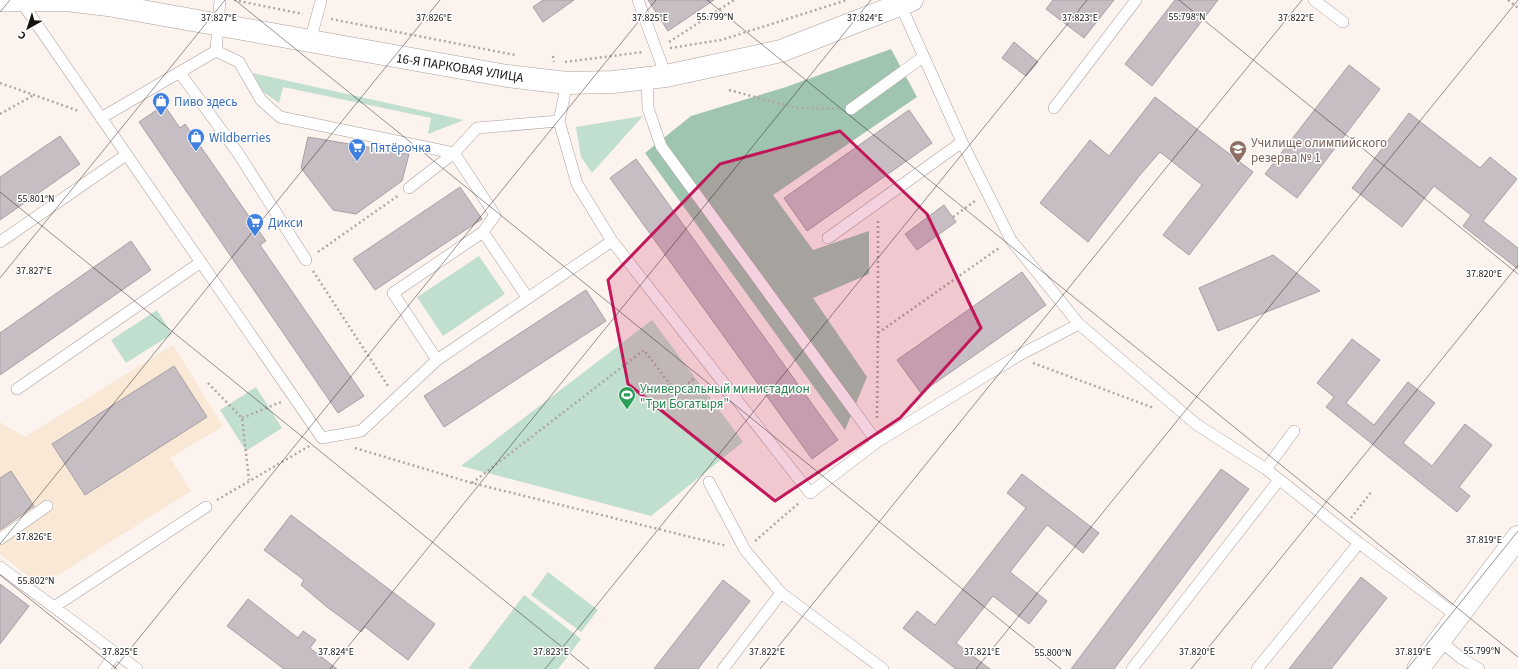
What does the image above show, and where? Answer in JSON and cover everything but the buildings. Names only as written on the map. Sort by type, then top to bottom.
[{"type":"main road","name":"16-Я ПАРКОВАЯ УЛИЦА","points":[[0,0],[66,0],[94,4],[175,16],[218,25],[507,76],[567,83],[613,82],[656,77],[781,51],[906,3]]},
{"type":"main road","points":[[1418,669],[1518,537]]},
{"type":"lane","points":[[20,0],[322,438],[361,431],[437,360],[612,242]]},
{"type":"lane","points":[[216,51],[220,0]]},
{"type":"lane","points":[[638,0],[656,50],[656,77],[648,108],[661,146],[877,442]]},
{"type":"lane","points":[[1054,108],[1136,0]]},
{"type":"lane","points":[[1314,0],[1343,22]]},
{"type":"lane","points":[[310,41],[321,1]]},
{"type":"lane","points":[[906,3],[923,57],[962,142],[1011,240],[1079,324],[1196,424],[1266,469],[1342,530],[1457,616]]},
{"type":"lane","points":[[101,118],[216,51]]},
{"type":"lane","points":[[216,51],[239,62],[261,100],[280,117],[454,153],[495,215],[483,232],[393,293],[437,360]]},
{"type":"lane","points":[[851,109],[923,57]]},
{"type":"lane","points":[[180,73],[238,153],[306,260]]},
{"type":"lane","points":[[567,83],[559,121],[577,184],[612,242],[810,493],[877,442],[1016,357],[1079,324]]},
{"type":"lane","points":[[409,188],[454,153],[477,128],[559,121]]},
{"type":"lane","points":[[828,238],[962,142]]},
{"type":"lane","points":[[0,242],[126,155]]},
{"type":"lane","points":[[483,232],[527,298]]},
{"type":"lane","points":[[17,389],[201,262]]},
{"type":"lane","points":[[1266,469],[1294,431]]},
{"type":"lane","points":[[1132,669],[1279,480]]},
{"type":"lane","points":[[710,482],[745,550],[781,594],[883,669]]},
{"type":"lane","points":[[0,539],[47,506]]},
{"type":"lane","points":[[54,607],[206,507]]},
{"type":"lane","points":[[1257,669],[1359,543]]},
{"type":"lane","points":[[0,567],[137,669]]},
{"type":"lane","points":[[723,669],[781,594]]},
{"type":"lane","points":[[1439,640],[1461,658],[1479,669]]},
{"type":"lane","points":[[104,669],[116,653]]},
{"type":"path","points":[[234,0],[516,56]]},
{"type":"path","points":[[656,50],[734,0]]},
{"type":"path","points":[[546,62],[554,63],[721,40],[846,0]]},
{"type":"path","points":[[1508,0],[1518,8]]},
{"type":"path","points":[[553,56],[554,63]]},
{"type":"path","points":[[0,83],[101,118]]},
{"type":"path","points":[[729,90],[796,108],[851,109]]},
{"type":"path","points":[[0,114],[34,95]]},
{"type":"path","points":[[396,398],[306,260],[409,188]]},
{"type":"path","points":[[953,217],[987,192]]},
{"type":"path","points":[[877,442],[878,202]]},
{"type":"path","points":[[878,333],[1011,240]]},
{"type":"path","points":[[472,483],[644,350],[676,392],[695,378]]},
{"type":"path","points":[[1016,357],[1158,410]]},
{"type":"path","points":[[208,383],[242,418],[249,480]]},
{"type":"path","points":[[242,418],[294,396]]},
{"type":"path","points":[[206,507],[249,480],[322,438]]},
{"type":"path","points":[[352,447],[472,483],[745,550],[810,493]]},
{"type":"path","points":[[1342,530],[1372,491]]},
{"type":"highlighted area","points":[[840,131],[927,214],[981,328],[900,418],[775,501],[628,384],[608,280],[720,164]]},
{"type":"shaded area","points":[[173,345],[223,426],[170,458],[191,491],[41,586],[0,554],[0,422],[25,437]]},
{"type":"green space","points":[[891,49],[917,97],[773,195],[813,250],[869,231],[869,274],[813,298],[867,377],[845,430],[645,153],[691,116],[786,87]]},
{"type":"green space","points":[[253,73],[464,120],[428,134],[431,118],[283,87],[279,103],[262,91]]},
{"type":"green space","points":[[643,116],[592,173],[581,157],[576,127]]},
{"type":"green space","points":[[479,256],[505,294],[443,336],[417,297]]},
{"type":"green space","points":[[157,310],[172,334],[126,363],[111,340]]},
{"type":"green space","name":"Универсальный министадион \"Три Богатыря\"","points":[[652,320],[743,442],[651,516],[461,466]]},
{"type":"green space","points":[[256,387],[282,428],[246,451],[220,410]]},
{"type":"green space","points":[[548,572],[598,610],[581,632],[531,595]]},
{"type":"green space","points":[[524,595],[581,639],[558,669],[468,669]]},
{"type":"place","name":"Пиво здесь","points":[[161,116]]},
{"type":"place","name":"Wildberries","points":[[196,152]]},
{"type":"place","name":"Пятёрочка","points":[[357,162]]},
{"type":"place","name":"Училище олимпийского резерва № 1","points":[[1238,164]]},
{"type":"place","name":"Дикси","points":[[255,237]]},
{"type":"place","name":"Универсальный министадион \"Три Богатыря\"","points":[[627,410]]}]
